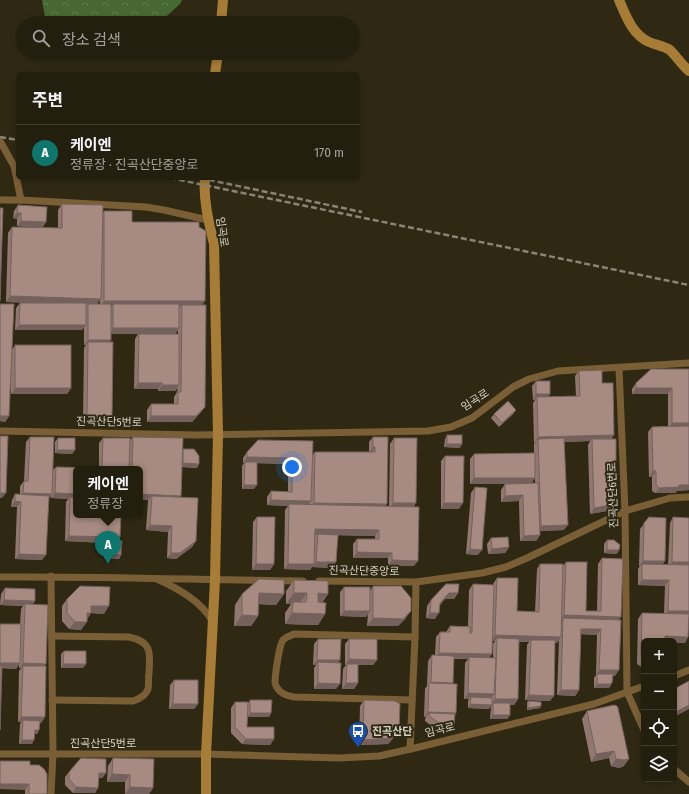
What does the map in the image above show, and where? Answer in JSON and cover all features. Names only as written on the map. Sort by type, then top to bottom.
[{"type":"main road","points":[[221,16],[223,0]]},
{"type":"main road","points":[[619,0],[628,22],[640,37],[669,50],[689,71]]},
{"type":"main road","points":[[215,72],[217,60]]},
{"type":"main road","name":"임곡로","points":[[205,180],[204,188],[208,220],[214,244],[218,434],[215,580],[206,754],[206,794]]},
{"type":"street","points":[[0,141],[14,166],[16,176]]},
{"type":"street","points":[[17,180],[21,200]]},
{"type":"street","points":[[0,200],[146,207],[208,220]]},
{"type":"street","points":[[618,368],[689,363]]},
{"type":"street","name":"임곡로","points":[[218,434],[428,431],[451,427],[472,418],[513,388],[529,379],[558,371],[618,368]]},
{"type":"street","name":"진곡산단6번로","points":[[618,368],[625,511],[627,692],[641,723]]},
{"type":"street","name":"진곡산단5번로","points":[[0,431],[218,434]]},
{"type":"street","name":"진곡산단중앙로","points":[[0,577],[154,577],[215,580],[416,582],[482,573],[506,567],[528,558],[625,511],[670,498],[689,497]]},
{"type":"street","points":[[51,576],[53,754],[51,794]]},
{"type":"street","points":[[154,577],[186,594],[205,612],[213,623]]},
{"type":"street","points":[[410,749],[416,582]]},
{"type":"street","points":[[412,700],[294,697],[286,696],[275,684],[278,650],[280,644],[283,639],[294,634],[415,636]]},
{"type":"street","points":[[52,636],[129,637],[137,639],[146,645],[150,652],[148,690],[142,697],[133,701],[52,700]]},
{"type":"street","points":[[677,675],[689,670]]},
{"type":"street","points":[[627,692],[641,687]]},
{"type":"street","name":"임곡로","points":[[206,754],[339,758],[379,756],[594,704],[627,692]]},
{"type":"street","name":"진곡산단5번로","points":[[0,754],[206,754]]},
{"type":"street","points":[[677,772],[689,782]]},
{"type":"green space","points":[[42,0],[182,0],[180,4],[167,16],[45,16]]},
{"type":"building","points":[[62,204],[103,205],[101,299],[10,296],[12,227],[62,228]]},
{"type":"building","points":[[18,205],[47,207],[46,222],[21,221],[21,213],[17,213]]},
{"type":"building","points":[[0,208],[3,208],[0,301]]},
{"type":"building","points":[[104,211],[132,211],[132,222],[199,222],[199,227],[206,231],[205,301],[104,301]]},
{"type":"building","points":[[20,303],[86,303],[86,325],[19,325]]},
{"type":"building","points":[[0,304],[14,304],[9,416],[0,416]]},
{"type":"building","points":[[88,304],[111,304],[111,340],[88,340]]},
{"type":"building","points":[[113,304],[179,304],[179,328],[113,328]]},
{"type":"building","points":[[182,305],[206,305],[205,407],[196,416],[151,416],[151,404],[178,404],[178,392],[181,392]]},
{"type":"building","points":[[139,334],[179,334],[179,385],[138,383]]},
{"type":"building","points":[[88,342],[113,342],[112,417],[87,417]]},
{"type":"building","points":[[15,345],[71,345],[71,388],[15,388]]},
{"type":"building","points":[[651,369],[689,369],[689,423],[672,423],[672,388],[636,388],[636,383]]},
{"type":"building","points":[[602,370],[602,383],[613,383],[614,435],[538,437],[537,397],[580,396],[579,371]]},
{"type":"building","points":[[536,381],[550,381],[550,394],[536,394]]},
{"type":"building","points":[[508,401],[516,410],[502,423],[494,414]]},
{"type":"building","points":[[689,426],[689,485],[659,488],[656,485],[656,471],[653,471],[652,427]]},
{"type":"building","points":[[447,435],[462,435],[462,444],[447,444]]},
{"type":"building","points":[[0,436],[8,436],[6,493],[0,493]]},
{"type":"building","points":[[30,437],[54,437],[52,494],[23,493],[24,481],[28,481]]},
{"type":"building","points":[[133,437],[183,438],[181,496],[143,494],[143,466],[132,466]]},
{"type":"building","points":[[373,437],[388,437],[387,504],[314,503],[315,452],[375,452],[375,447],[373,447]]},
{"type":"building","points":[[58,438],[75,438],[75,450],[57,450]]},
{"type":"building","points":[[103,438],[130,438],[129,466],[102,466]]},
{"type":"building","points":[[394,438],[417,438],[416,503],[393,503]]},
{"type":"building","points":[[564,438],[568,525],[541,526],[538,439]]},
{"type":"building","points":[[592,439],[616,439],[616,497],[611,505],[594,508]]},
{"type":"building","points":[[258,440],[313,441],[311,501],[271,500],[271,491],[292,492],[292,458],[247,457],[247,452]]},
{"type":"building","points":[[183,449],[194,449],[199,456],[199,464],[183,463]]},
{"type":"building","points":[[535,453],[535,478],[474,478],[474,454]]},
{"type":"building","points":[[445,456],[464,456],[463,503],[444,503]]},
{"type":"building","points":[[245,462],[257,462],[257,485],[244,485]]},
{"type":"building","points":[[56,467],[73,467],[73,494],[55,493]]},
{"type":"building","points":[[538,483],[540,535],[524,536],[523,495],[505,496],[505,484]]},
{"type":"building","points":[[475,487],[487,488],[482,550],[470,549]]},
{"type":"building","points":[[15,494],[49,496],[46,555],[19,554],[21,502],[15,501]]},
{"type":"building","points":[[152,496],[198,498],[196,541],[180,553],[171,553],[172,526],[150,525]]},
{"type":"building","points":[[70,497],[73,497],[73,518],[121,518],[120,537],[69,536]]},
{"type":"building","points":[[289,504],[419,507],[418,561],[392,560],[392,553],[357,552],[357,539],[379,539],[379,530],[315,529],[314,564],[288,564]]},
{"type":"building","points":[[257,517],[275,517],[274,564],[256,564]]},
{"type":"building","points":[[649,517],[666,518],[665,561],[643,561],[644,523]]},
{"type":"building","points":[[673,517],[689,518],[689,562],[672,562]]},
{"type":"building","points":[[318,534],[338,535],[336,562],[316,562]]},
{"type":"building","points":[[508,537],[509,547],[492,549],[491,538]]},
{"type":"building","points":[[108,540],[122,541],[121,555],[107,554]]},
{"type":"building","points":[[607,540],[614,540],[620,545],[619,550],[607,550]]},
{"type":"building","points":[[602,558],[623,559],[621,617],[564,615],[566,562],[587,562],[586,611],[601,611]]},
{"type":"building","points":[[540,564],[563,564],[561,637],[495,635],[497,578],[518,578],[517,611],[539,612]]},
{"type":"building","points":[[642,564],[689,565],[689,611],[668,611],[669,580],[642,580]]},
{"type":"building","points":[[259,579],[284,580],[284,594],[259,593],[258,616],[242,615],[242,594]]},
{"type":"building","points":[[294,580],[328,581],[328,594],[318,593],[318,602],[326,603],[325,614],[292,613],[293,602],[306,602],[307,593],[294,593]]},
{"type":"building","points":[[446,584],[459,584],[458,593],[449,593],[440,603],[439,613],[430,613],[431,600]]},
{"type":"building","points":[[473,584],[494,585],[492,654],[439,653],[440,632],[450,632],[450,626],[470,627],[470,633],[472,633]]},
{"type":"building","points":[[80,586],[110,587],[109,606],[91,606],[91,613],[87,613],[87,622],[75,622],[67,613],[67,599]]},
{"type":"building","points":[[373,586],[401,586],[411,598],[411,611],[403,619],[373,618]]},
{"type":"building","points":[[344,587],[370,587],[370,611],[344,611]]},
{"type":"building","points":[[5,588],[35,589],[35,601],[4,600]]},
{"type":"building","points":[[25,604],[48,605],[46,664],[23,663]]},
{"type":"building","points":[[642,613],[689,614],[688,637],[665,636],[665,638],[641,638]]},
{"type":"building","points":[[563,618],[621,620],[619,670],[599,670],[601,629],[581,629],[579,690],[561,690]]},
{"type":"building","points":[[0,624],[21,624],[20,663],[0,663]]},
{"type":"building","points":[[497,638],[519,639],[518,699],[495,699]]},
{"type":"building","points":[[318,639],[341,639],[340,660],[317,660]]},
{"type":"building","points":[[349,639],[377,639],[377,660],[349,659]]},
{"type":"building","points":[[531,640],[555,640],[554,696],[529,695]]},
{"type":"building","points":[[64,651],[86,651],[86,664],[63,664]]},
{"type":"building","points":[[432,655],[454,656],[453,683],[431,682]]},
{"type":"building","points":[[469,657],[496,658],[494,694],[468,693]]},
{"type":"building","points":[[318,662],[341,663],[340,684],[318,683]]},
{"type":"building","points":[[347,664],[358,664],[358,683],[346,683]]},
{"type":"building","points":[[0,666],[2,666],[0,730]]},
{"type":"building","points":[[23,666],[46,666],[45,717],[21,717]]},
{"type":"building","points":[[597,674],[613,674],[612,683],[597,684]]},
{"type":"building","points":[[174,680],[198,680],[198,704],[173,704]]},
{"type":"building","points":[[689,681],[689,705],[677,711],[677,710],[677,687]]},
{"type":"building","points":[[429,683],[457,684],[456,713],[428,712]]},
{"type":"building","points":[[471,697],[492,698],[492,705],[470,704]]},
{"type":"building","points":[[250,700],[272,700],[271,713],[250,713]]},
{"type":"building","points":[[364,700],[395,701],[400,704],[399,730],[392,738],[363,740]]},
{"type":"building","points":[[528,701],[541,702],[541,706],[528,708]]},
{"type":"building","points":[[235,702],[248,702],[247,727],[274,727],[274,739],[246,739],[235,727]]},
{"type":"building","points":[[493,703],[510,703],[510,715],[493,715]]},
{"type":"building","points":[[614,705],[618,708],[629,759],[616,759],[614,751],[596,754],[587,711]]},
{"type":"building","points":[[429,713],[455,714],[454,725],[442,725],[429,716]]},
{"type":"building","points":[[23,720],[40,721],[39,730],[35,730],[34,740],[22,740]]},
{"type":"building","points":[[81,758],[106,759],[106,773],[99,773],[98,788],[76,787],[69,779],[69,772]]},
{"type":"building","points":[[113,758],[154,759],[153,788],[130,787],[130,775],[112,774]]},
{"type":"building","points":[[0,761],[30,761],[30,765],[39,765],[47,774],[47,794],[29,794],[29,784],[0,784]]},
{"type":"railway","points":[[0,137],[16,140]]},
{"type":"railway","points":[[180,180],[689,285]]},
{"type":"railway","points":[[210,180],[362,212]]},
{"type":"place","name":"케이엔","points":[[108,564]]},
{"type":"place","name":"진곡산단","points":[[358,748]]}]
